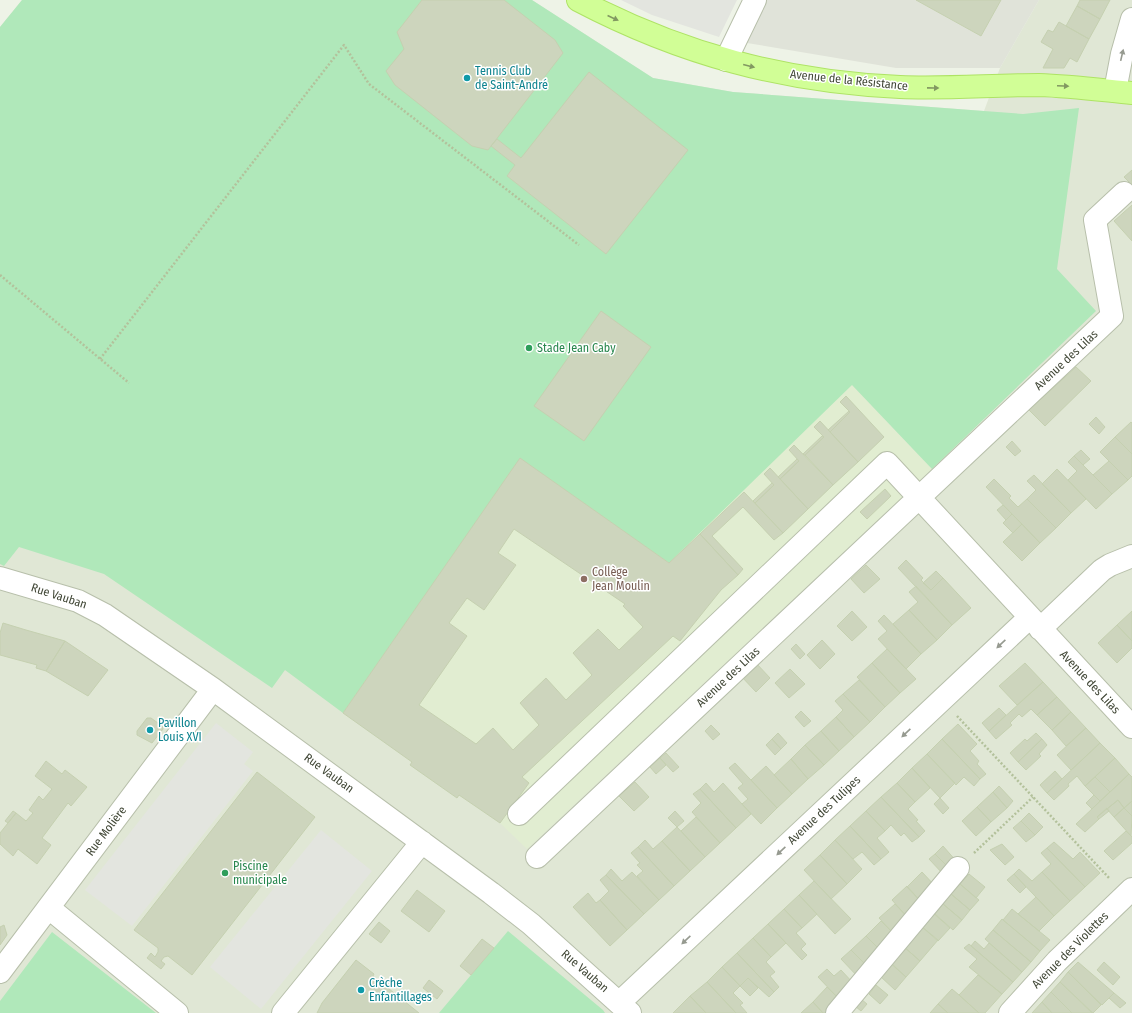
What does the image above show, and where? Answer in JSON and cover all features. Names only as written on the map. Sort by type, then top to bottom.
[{"type":"main road","name":"Avenue de la Résistance","points":[[578,0],[653,36],[687,49],[726,60],[805,77],[897,87],[945,88],[1040,86],[1123,92]]},
{"type":"street","points":[[726,60],[755,0]]},
{"type":"street","points":[[1123,92],[1122,54],[1132,19]]},
{"type":"street","name":"Avenue des Lilas","points":[[537,857],[1112,316],[1095,220],[1124,193]]},
{"type":"street","points":[[519,814],[887,463],[919,497]]},
{"type":"street","name":"Avenue des Lilas","points":[[919,497],[1035,624],[1132,726]]},
{"type":"street","name":"Avenue des Tulipes","points":[[625,1008],[942,700],[1102,570],[1132,556]]},
{"type":"street","name":"Rue Vauban","points":[[0,578],[78,601],[92,607],[213,689],[513,909],[625,1008]]},
{"type":"street","name":"Rue Molière","points":[[0,972],[213,689]]},
{"type":"street","points":[[283,1013],[422,842]]},
{"type":"street","points":[[837,1013],[958,868]]},
{"type":"street","name":"Avenue des Violettes","points":[[1010,1013],[1057,960],[1129,892]]},
{"type":"street","points":[[49,908],[177,1013]]},
{"type":"path","points":[[100,359],[344,45],[369,84],[579,245]]},
{"type":"path","points":[[0,275],[129,383]]},
{"type":"path","points":[[942,700],[1033,797],[1129,892]]},
{"type":"path","points":[[958,868],[1033,797]]},
{"type":"shaded area","points":[[22,0],[532,0],[653,78],[733,92],[984,111],[1000,68],[1039,0],[1132,0],[1132,1013],[0,1013],[0,27]]},
{"type":"shaded area","points":[[621,0],[737,0],[719,37],[652,15]]},
{"type":"shaded area","points":[[763,0],[1039,0],[1000,68],[896,68],[741,42]]},
{"type":"shaded area","name":"Collège Jean Moulin","points":[[588,271],[852,385],[932,469],[527,849],[500,823],[459,795],[457,798],[410,765],[412,762],[285,669]]},
{"type":"shaded area","points":[[216,723],[253,752],[244,764],[253,771],[132,926],[85,890]]},
{"type":"shaded area","points":[[321,830],[372,871],[261,1009],[210,967]]},
{"type":"green space","name":"Stade Jean Caby","points":[[22,0],[532,0],[653,78],[733,92],[1023,114],[1079,108],[1057,269],[1096,311],[932,469],[852,385],[669,563],[520,459],[343,713],[285,670],[272,688],[104,574],[19,547],[4,566],[0,564],[0,27]]},
{"type":"green space","points":[[508,931],[603,1010],[605,1013],[439,1013]]},
{"type":"green space","points":[[52,932],[156,1013],[0,1013],[0,1001]]},
{"type":"building","name":"Tennis Club de Saint-André","points":[[422,0],[504,0],[555,40],[563,53],[488,150],[472,146],[395,85],[386,71],[404,49],[397,32]]},
{"type":"building","points":[[916,0],[1001,0],[981,36]]},
{"type":"building","points":[[1080,0],[1110,0],[1100,19],[1077,6]]},
{"type":"building","points":[[1077,6],[1100,19],[1089,39],[1066,26]]},
{"type":"building","points":[[1059,22],[1089,39],[1077,62],[1070,58],[1064,68],[1043,68],[1053,49],[1041,42],[1048,30],[1053,32]]},
{"type":"building","points":[[589,72],[688,150],[606,254],[507,176],[515,165],[491,146],[497,139],[521,158]]},
{"type":"building","points":[[1132,170],[1132,185],[1124,177]]},
{"type":"building","points":[[1132,205],[1132,241],[1114,221]]},
{"type":"building","points":[[601,311],[651,347],[584,441],[534,406]]},
{"type":"building","points":[[1076,367],[1091,381],[1045,426],[1029,410]]},
{"type":"building","points":[[846,396],[884,437],[858,462],[830,432],[850,412],[840,402]]},
{"type":"building","points":[[849,411],[850,412],[830,432],[828,430]]},
{"type":"building","points":[[1096,417],[1105,427],[1099,434],[1089,424]]},
{"type":"building","points":[[820,421],[858,462],[833,485],[805,455],[824,437],[814,427]]},
{"type":"building","points":[[1131,422],[1132,423],[1132,454],[1115,437]]},
{"type":"building","points":[[822,436],[824,437],[805,455],[803,454]]},
{"type":"building","points":[[1115,437],[1132,454],[1132,476],[1128,480],[1100,452]]},
{"type":"building","points":[[1012,441],[1021,451],[1015,456],[1006,447]]},
{"type":"building","points":[[794,445],[833,485],[808,509],[780,479],[799,461],[789,450]]},
{"type":"building","points":[[1081,450],[1090,459],[1083,465],[1074,456]]},
{"type":"building","points":[[1074,456],[1112,494],[1096,509],[1068,480],[1077,471],[1068,462]]},
{"type":"building","points":[[520,458],[669,563],[700,534],[738,575],[721,590],[680,641],[673,636],[522,777],[529,783],[500,823],[459,795],[457,798],[410,765],[412,762],[343,713]],"holes":[[[514,529],[625,604],[623,606],[643,627],[619,650],[598,629],[573,653],[592,675],[566,700],[546,678],[520,703],[539,725],[513,750],[493,728],[476,744],[419,705],[467,636],[449,623],[467,598],[484,610],[516,565],[498,553]]]},
{"type":"building","points":[[797,459],[799,461],[780,479],[778,477]]},
{"type":"building","points":[[1109,461],[1128,480],[1112,494],[1093,475]]},
{"type":"building","points":[[770,468],[808,509],[783,533],[755,503],[774,485],[764,474]]},
{"type":"building","points":[[1057,469],[1086,499],[1071,513],[1042,484]]},
{"type":"building","points":[[1034,475],[1071,513],[1056,528],[1027,499],[1036,490],[1027,481]]},
{"type":"building","points":[[994,479],[1011,496],[1009,498],[1018,507],[1027,499],[1056,528],[1040,543],[986,487]]},
{"type":"building","points":[[772,483],[774,485],[755,503],[753,501]]},
{"type":"building","points":[[885,489],[891,496],[867,519],[860,512]]},
{"type":"building","points":[[744,492],[783,533],[774,540],[743,507],[712,536],[743,569],[738,575],[700,534]]},
{"type":"building","points":[[1003,505],[1012,514],[1006,520],[997,510]]},
{"type":"building","points":[[1012,514],[1022,524],[1013,533],[1003,523]]},
{"type":"building","points":[[1022,524],[1040,543],[1022,561],[1003,542]]},
{"type":"building","points":[[906,560],[923,578],[921,580],[931,590],[943,578],[971,608],[952,625],[898,568]]},
{"type":"building","points":[[866,565],[880,579],[864,593],[851,579]]},
{"type":"building","points":[[936,571],[943,578],[931,590],[923,583]]},
{"type":"building","points":[[916,586],[952,625],[937,640],[909,610],[918,602],[909,592]]},
{"type":"building","points":[[909,610],[937,640],[921,654],[893,624]]},
{"type":"building","points":[[852,611],[867,627],[852,641],[837,626]]},
{"type":"building","points":[[1132,611],[1132,641],[1117,625]]},
{"type":"building","points":[[884,615],[921,654],[906,669],[878,639],[887,631],[878,621]]},
{"type":"building","points":[[3,623],[65,641],[46,671],[36,668],[37,665],[0,655],[0,633]]},
{"type":"building","points":[[1117,625],[1132,641],[1132,648],[1117,663],[1098,643]]},
{"type":"building","points":[[822,640],[835,654],[820,669],[807,655]]},
{"type":"building","points":[[65,641],[108,670],[88,696],[46,671]]},
{"type":"building","points":[[796,644],[805,654],[800,659],[791,649]]},
{"type":"building","points":[[887,649],[916,679],[900,693],[872,663]]},
{"type":"building","points":[[756,663],[770,678],[756,692],[741,676]]},
{"type":"building","points":[[872,663],[900,693],[885,707],[857,677]]},
{"type":"building","points":[[1025,663],[1043,682],[1017,705],[999,686]]},
{"type":"building","points":[[790,669],[805,684],[789,698],[775,683]]},
{"type":"building","points":[[859,680],[885,707],[870,722],[843,694]]},
{"type":"building","points":[[1043,682],[1057,697],[1037,715],[1031,709],[1022,717],[1019,714],[1010,723],[1012,725],[996,739],[989,731]]},
{"type":"building","points":[[843,694],[870,722],[854,737],[836,717],[843,710],[835,701]]},
{"type":"building","points":[[1057,697],[1071,712],[1052,730],[1037,715]]},
{"type":"building","points":[[999,708],[1006,715],[989,731],[982,723]]},
{"type":"building","points":[[801,711],[811,721],[804,727],[795,717]]},
{"type":"building","points":[[1071,712],[1086,728],[1066,746],[1052,730]]},
{"type":"building","points":[[836,717],[854,737],[839,751],[821,731]]},
{"type":"building","name":"Pavillon Louis XVI","points":[[147,718],[151,718],[162,726],[163,729],[152,743],[137,735],[137,731]]},
{"type":"building","points":[[958,724],[977,744],[970,751],[979,761],[977,764],[986,774],[980,779],[942,739]]},
{"type":"building","points":[[711,725],[720,734],[713,740],[705,731]]},
{"type":"building","points":[[1086,728],[1100,743],[1071,770],[1057,755]]},
{"type":"building","points":[[821,731],[839,751],[824,765],[805,745]]},
{"type":"building","points":[[778,733],[787,743],[781,749],[772,739]]},
{"type":"building","points":[[1036,733],[1042,739],[1018,762],[1010,753],[1025,739],[1027,741]]},
{"type":"building","points":[[772,739],[781,749],[775,755],[766,745]]},
{"type":"building","points":[[942,739],[980,779],[974,786],[964,777],[956,785],[927,754]]},
{"type":"building","points":[[1042,739],[1047,745],[1039,754],[1041,756],[1026,770],[1018,762]]},
{"type":"building","points":[[1100,743],[1115,758],[1085,786],[1077,776],[1054,800],[1047,793]]},
{"type":"building","points":[[805,745],[824,765],[808,779],[791,759]]},
{"type":"building","points":[[666,753],[679,767],[673,772],[660,758]]},
{"type":"building","points":[[927,754],[955,783],[940,798],[912,768]]},
{"type":"building","points":[[660,758],[666,765],[656,774],[650,767]]},
{"type":"building","points":[[1115,758],[1129,774],[1110,792],[1095,777]]},
{"type":"building","points":[[791,759],[808,779],[792,794],[774,775]]},
{"type":"building","points":[[46,761],[62,774],[65,770],[87,787],[71,806],[68,803],[42,838],[51,845],[37,864],[18,849],[13,856],[0,844],[0,833],[16,813],[26,821],[33,813],[29,810],[39,796],[43,800],[52,789],[35,776]]},
{"type":"building","points":[[735,763],[777,808],[761,824],[742,804],[748,799],[738,788],[743,784],[729,768]]},
{"type":"building","points":[[766,766],[792,794],[777,808],[751,780]]},
{"type":"building","points":[[912,768],[930,788],[915,802],[897,783]]},
{"type":"building","points":[[1055,771],[1062,779],[1047,793],[1040,785]]},
{"type":"building","name":"Piscine municipale","points":[[257,772],[315,817],[192,975],[168,956],[164,957],[161,961],[165,964],[161,969],[147,958],[151,953],[155,957],[158,952],[158,948],[134,930]]},
{"type":"building","points":[[1129,774],[1132,777],[1132,801],[1124,808],[1118,800],[1097,817],[1099,819],[1085,832],[1076,824]]},
{"type":"building","points":[[1095,777],[1110,792],[1100,801],[1085,786]]},
{"type":"building","points":[[635,782],[649,797],[634,811],[619,796]]},
{"type":"building","points":[[706,783],[714,792],[723,783],[751,814],[736,828],[700,789]]},
{"type":"building","points":[[897,783],[915,802],[908,809],[925,831],[919,837],[881,797]]},
{"type":"building","points":[[999,786],[1013,801],[1007,808],[993,792]]},
{"type":"building","points":[[700,789],[736,828],[720,843],[692,812],[701,803],[693,794]]},
{"type":"building","points":[[993,792],[1007,808],[991,822],[977,807]]},
{"type":"building","points":[[1094,795],[1100,801],[1092,809],[1086,803]]},
{"type":"building","points":[[881,797],[919,837],[912,842],[904,833],[901,836],[891,825],[885,831],[866,811]]},
{"type":"building","points":[[940,798],[949,808],[943,814],[934,804]]},
{"type":"building","points":[[1118,800],[1124,808],[1114,817],[1107,809]]},
{"type":"building","points":[[1132,801],[1132,816],[1124,808]]},
{"type":"building","points":[[977,807],[991,822],[976,836],[962,821]]},
{"type":"building","points":[[1107,808],[1109,811],[1099,819],[1097,817]]},
{"type":"building","points":[[1124,808],[1132,816],[1131,836],[1114,817]]},
{"type":"building","points":[[13,811],[16,813],[8,823],[5,821]]},
{"type":"building","points":[[675,811],[684,821],[677,827],[668,818]]},
{"type":"building","points":[[866,811],[885,831],[877,838],[889,852],[881,859],[850,826]]},
{"type":"building","points":[[1029,813],[1043,827],[1035,835],[1021,821]]},
{"type":"building","points":[[696,817],[720,843],[705,857],[681,831]]},
{"type":"building","points":[[1021,821],[1035,835],[1026,842],[1013,828]]},
{"type":"building","points":[[850,826],[881,859],[874,865],[862,852],[853,859],[835,840]]},
{"type":"building","points":[[677,827],[705,857],[690,871],[662,841]]},
{"type":"building","points":[[1126,831],[1132,837],[1132,843],[1113,860],[1104,851]]},
{"type":"building","points":[[645,840],[653,849],[662,841],[690,871],[674,886],[638,847]]},
{"type":"building","points":[[835,840],[862,869],[847,884],[820,855]]},
{"type":"building","points":[[1054,842],[1073,859],[1080,852],[1100,873],[1085,887],[1047,848]]},
{"type":"building","points":[[1002,844],[1014,857],[1005,865],[990,850]]},
{"type":"building","points":[[943,846],[957,862],[950,869],[935,854]]},
{"type":"building","points":[[638,847],[674,886],[659,900],[637,876],[643,871],[637,865],[640,863],[631,853]]},
{"type":"building","points":[[1047,848],[1085,887],[1070,901],[1042,872],[1051,864],[1041,853]]},
{"type":"building","points":[[935,854],[950,869],[944,875],[929,859]]},
{"type":"building","points":[[820,855],[847,884],[831,899],[804,870]]},
{"type":"building","points":[[611,869],[622,881],[632,872],[659,900],[644,914],[606,875]]},
{"type":"building","points":[[1019,869],[1032,881],[1042,872],[1070,901],[1054,916],[1014,874]]},
{"type":"building","points":[[922,872],[936,887],[922,903],[907,887]]},
{"type":"building","points":[[969,874],[985,887],[976,898],[960,884]]},
{"type":"building","points":[[1014,874],[1026,887],[1020,893],[1007,880]]},
{"type":"building","points":[[606,875],[644,914],[627,930],[600,900],[609,891],[600,880]]},
{"type":"building","points":[[814,881],[851,919],[835,934],[799,895]]},
{"type":"building","points":[[960,884],[979,900],[970,910],[951,894]]},
{"type":"building","points":[[907,886],[922,903],[909,919],[892,900]]},
{"type":"building","points":[[417,890],[445,911],[429,932],[401,911]]},
{"type":"building","points":[[588,893],[596,903],[600,900],[627,930],[610,946],[573,907]]},
{"type":"building","points":[[951,894],[970,910],[962,920],[943,904]]},
{"type":"building","points":[[799,895],[817,914],[802,928],[784,909]]},
{"type":"building","points":[[1036,897],[1054,916],[1039,931],[1018,914]]},
{"type":"building","points":[[895,904],[909,919],[895,935],[879,918]]},
{"type":"building","points":[[943,904],[962,920],[953,930],[935,914]]},
{"type":"building","points":[[784,909],[802,928],[796,933],[806,944],[801,949],[807,955],[802,960],[768,924]]},
{"type":"building","points":[[1012,909],[1050,940],[1040,951],[1003,920]]},
{"type":"building","points":[[932,912],[950,928],[938,941],[921,926]]},
{"type":"building","points":[[1002,919],[1040,951],[1031,962],[993,930]]},
{"type":"building","points":[[881,921],[895,935],[881,951],[866,936]]},
{"type":"building","points":[[379,922],[390,931],[381,943],[369,934]]},
{"type":"building","points":[[768,924],[786,943],[771,957],[753,938]]},
{"type":"building","points":[[4,925],[7,935],[0,945],[0,927]]},
{"type":"building","points":[[921,926],[938,940],[920,961],[903,946]]},
{"type":"building","points":[[993,930],[1031,962],[1022,972],[985,939]]},
{"type":"building","points":[[866,936],[881,951],[868,967],[851,950]]},
{"type":"building","points":[[753,938],[771,957],[766,962],[775,972],[770,976],[779,987],[774,992],[737,953]]},
{"type":"building","points":[[482,939],[494,948],[471,975],[460,966]]},
{"type":"building","points":[[975,941],[984,949],[989,943],[1022,972],[1013,982],[971,946]]},
{"type":"building","points":[[969,944],[1013,982],[1002,994],[969,967],[977,959],[964,948]]},
{"type":"building","points":[[903,946],[920,961],[906,977],[889,962]]},
{"type":"building","points":[[851,950],[868,967],[859,978],[841,959]]},
{"type":"building","points":[[737,953],[774,992],[769,997],[748,978],[740,986],[722,967]]},
{"type":"building","name":"Crèche Enfantillages","points":[[356,960],[374,974],[373,976],[419,1013],[317,1013],[322,1003]]},
{"type":"building","points":[[1078,962],[1114,993],[1102,1005],[1068,972]]},
{"type":"building","points":[[1104,962],[1120,977],[1113,985],[1097,970]]},
{"type":"building","points":[[891,963],[906,977],[895,990],[880,976]]},
{"type":"building","points":[[722,967],[740,986],[733,993],[743,1003],[740,1005],[747,1013],[736,1013],[707,982]]},
{"type":"building","points":[[827,969],[834,976],[841,970],[854,984],[840,1000],[818,977]]},
{"type":"building","points":[[1068,972],[1101,1005],[1093,1013],[1060,982]]},
{"type":"building","points":[[978,975],[1002,994],[985,1013],[979,1013],[959,995]]},
{"type":"building","points":[[748,978],[758,988],[750,996],[740,986]]},
{"type":"building","points":[[429,980],[443,991],[437,999],[423,988]]},
{"type":"building","points":[[707,982],[736,1013],[706,1013],[690,996]]},
{"type":"building","points":[[1060,982],[1092,1013],[1072,1013],[1051,992]]},
{"type":"building","points":[[876,985],[888,995],[880,1004],[869,994]]},
{"type":"building","points":[[827,987],[840,1000],[829,1013],[823,1013],[813,1002]]},
{"type":"building","points":[[952,989],[979,1013],[948,1013],[938,1004]]},
{"type":"building","points":[[1051,992],[1072,1013],[1052,1013],[1042,1002]]},
{"type":"building","points":[[1114,993],[1126,1003],[1120,1008],[1109,998]]},
{"type":"building","points":[[690,996],[706,1013],[673,1013]]},
{"type":"building","points":[[861,999],[867,1004],[861,1011],[855,1006]]},
{"type":"building","points":[[813,1002],[823,1013],[801,1013]]},
{"type":"building","points":[[1042,1002],[1052,1013],[1032,1013]]},
{"type":"building","points":[[938,1004],[948,1013],[930,1013]]},
{"type":"place","name":"Tennis Club de Saint-André","points":[[467,78]]},
{"type":"place","name":"Stade Jean Caby","points":[[529,348]]},
{"type":"place","name":"Collège Jean Moulin","points":[[584,579]]},
{"type":"place","name":"Pavillon Louis XVI","points":[[150,730]]},
{"type":"place","name":"Piscine municipale","points":[[225,873]]},
{"type":"place","name":"Crèche Enfantillages","points":[[361,990]]}]
